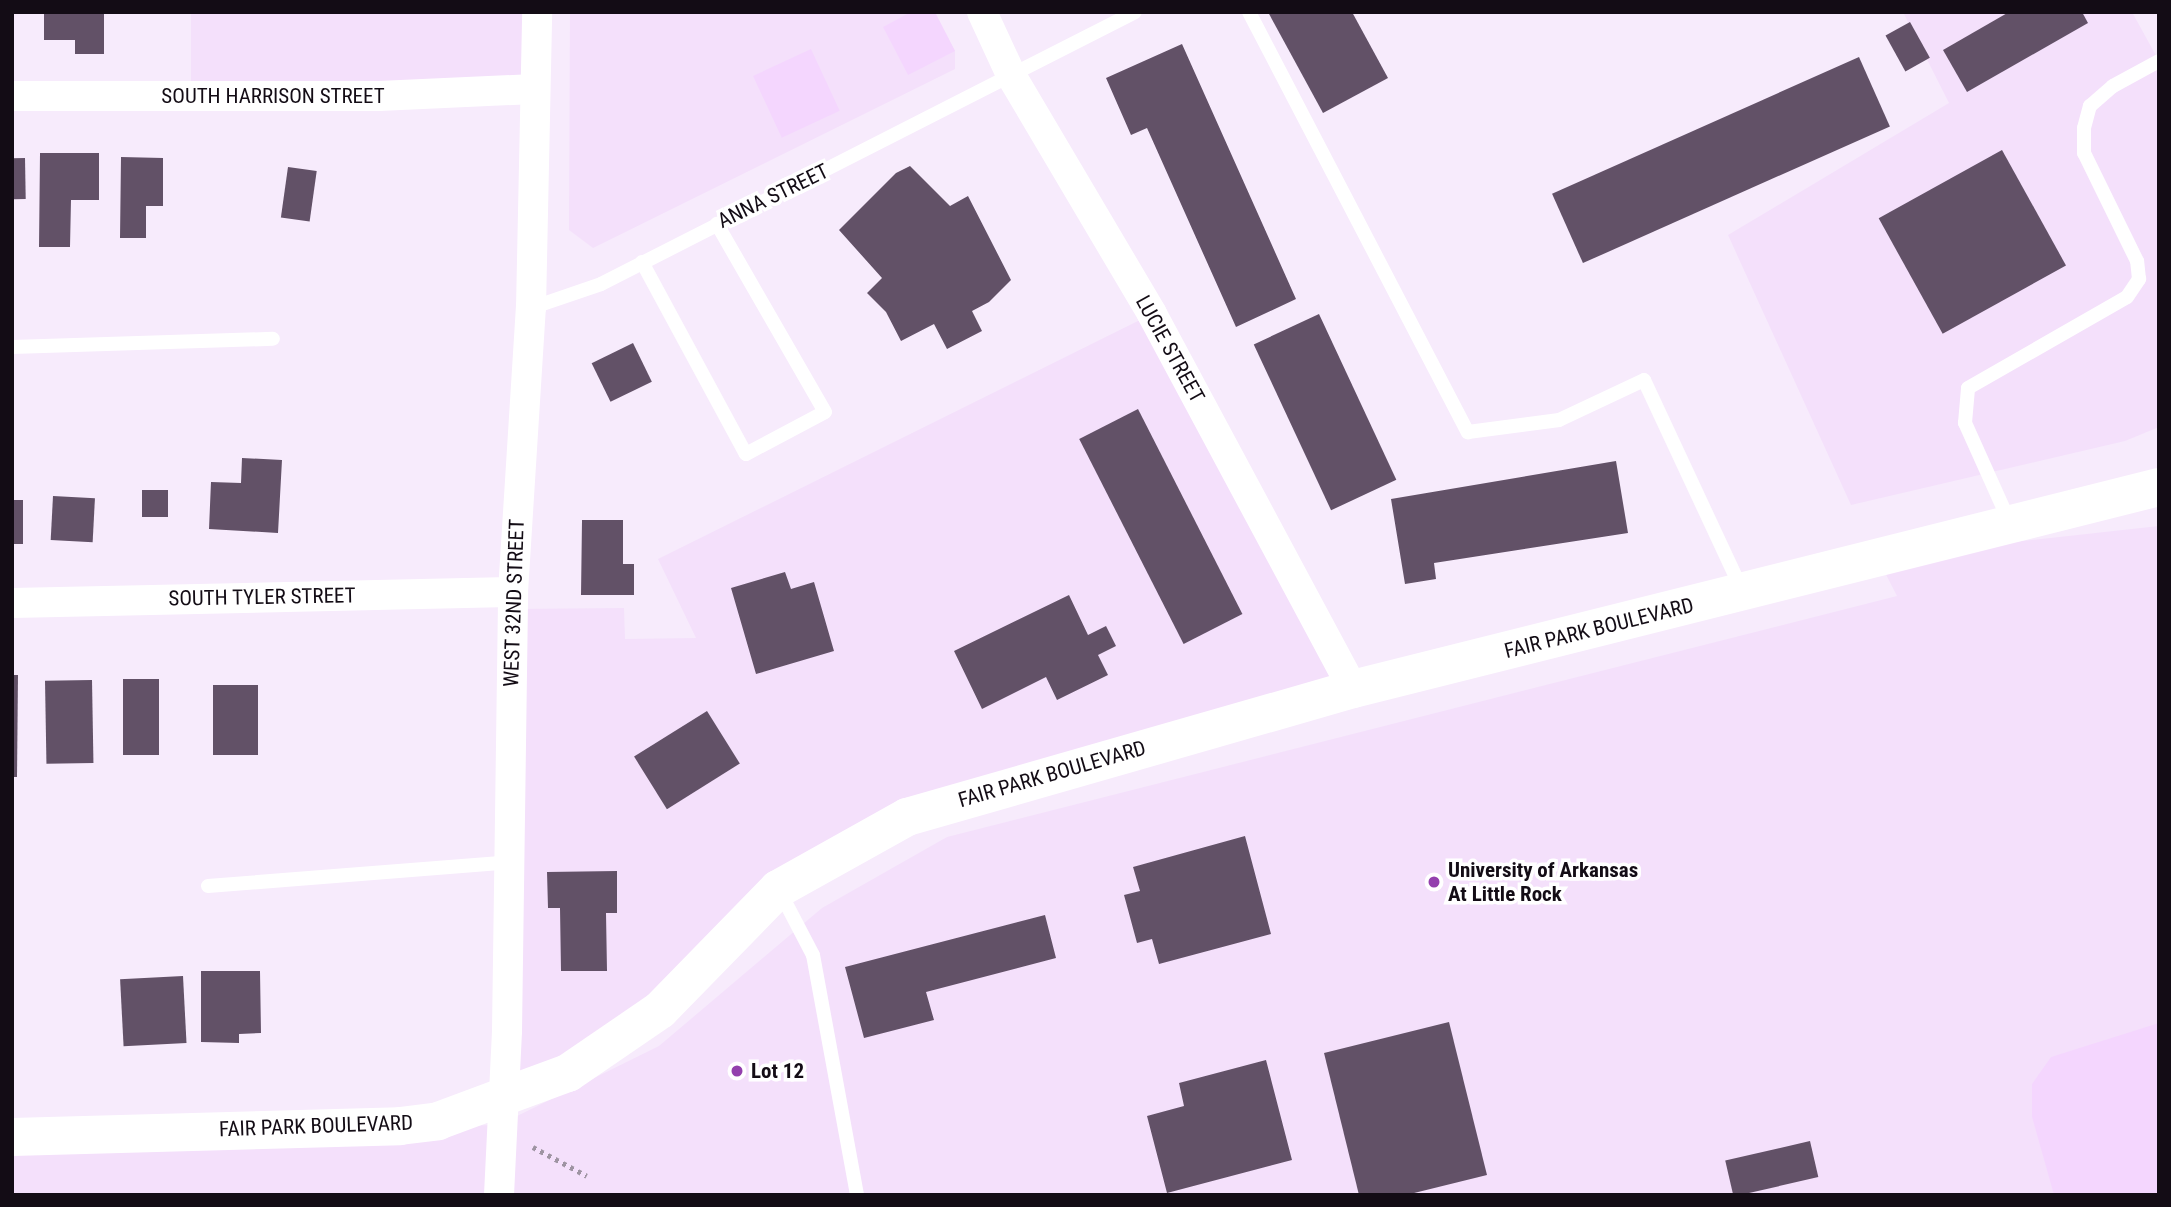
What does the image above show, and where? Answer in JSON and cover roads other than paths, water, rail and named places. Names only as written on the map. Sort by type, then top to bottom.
[{"type":"street","name":"WEST 32ND STREET","points":[[499,1195],[510,862],[513,592],[531,308],[537,12]]},
{"type":"street","name":"LUCIE STREET","points":[[982,12],[1012,77],[1152,314],[1353,689]]},
{"type":"street","name":"SOUTH HARRISON STREET","points":[[12,96],[379,96],[534,89]]},
{"type":"street","name":"FAIR PARK BOULEVARD","points":[[12,1137],[400,1126],[438,1121],[504,1099],[568,1073],[660,1010],[778,889],[906,817],[1353,689],[2159,487]]},
{"type":"street","name":"SOUTH TYLER STREET","points":[[12,603],[513,592]]},
{"type":"lane","name":"ANNA STREET","points":[[531,308],[601,284],[1135,12]]},
{"type":"lane","points":[[1249,12],[1468,432],[1559,420],[1644,380],[1743,591]]},
{"type":"lane","points":[[2010,524],[1965,423],[1968,388],[2127,297],[2139,279],[2137,261],[2084,152],[2084,128],[2090,106],[2113,86],[2159,61]]},
{"type":"lane","points":[[642,262],[746,454],[825,412],[717,224]]},
{"type":"lane","points":[[12,347],[273,339]]},
{"type":"lane","points":[[208,886],[510,862]]},
{"type":"lane","points":[[778,889],[813,955],[857,1195]]},
{"type":"place","name":"University of Arkansas At Little Rock","points":[[1434,882]]},
{"type":"place","name":"Lot 12","points":[[737,1071]]}]
